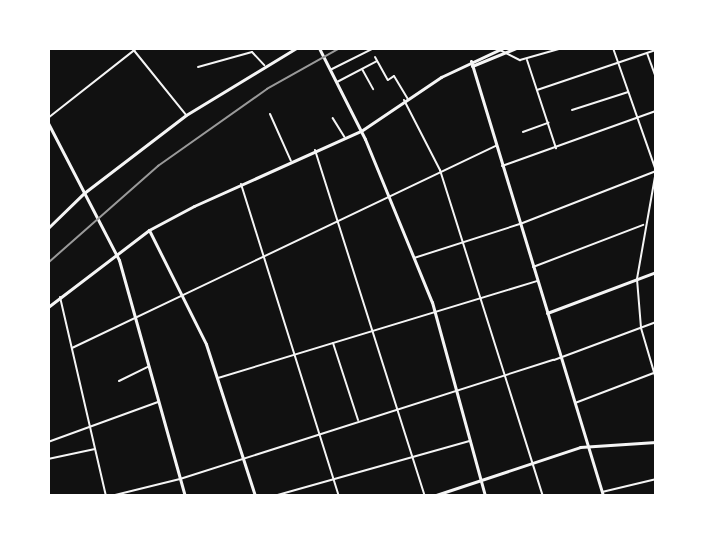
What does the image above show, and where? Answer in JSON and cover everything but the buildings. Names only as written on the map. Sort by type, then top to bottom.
[{"type":"street","points":[[48,118],[134,48],[186,114]]},
{"type":"street","points":[[48,228],[84,193],[186,114],[264,65],[296,48]]},
{"type":"street","points":[[319,48],[361,131],[389,194],[435,312],[485,496]]},
{"type":"street","points":[[330,70],[374,48]]},
{"type":"street","points":[[48,307],[115,252],[149,230],[241,184],[361,131],[406,99],[503,48]]},
{"type":"street","points":[[499,51],[516,48]]},
{"type":"street","points":[[499,51],[527,60],[562,48]]},
{"type":"street","points":[[613,48],[656,171],[644,225],[637,279],[641,328],[656,379]]},
{"type":"street","points":[[537,90],[656,50]]},
{"type":"street","points":[[198,67],[252,52],[264,65]]},
{"type":"street","points":[[647,53],[656,78]]},
{"type":"street","points":[[375,57],[388,80],[394,76],[440,170],[543,496]]},
{"type":"street","points":[[527,60],[556,148]]},
{"type":"street","points":[[336,82],[377,61]]},
{"type":"street","points":[[471,64],[603,494],[656,479]]},
{"type":"street","points":[[362,69],[373,89]]},
{"type":"street","points":[[572,110],[628,92]]},
{"type":"street","points":[[502,166],[638,120],[656,111]]},
{"type":"street","points":[[270,114],[291,161]]},
{"type":"street","points":[[333,118],[345,138]]},
{"type":"street","points":[[48,123],[115,252],[184,496]]},
{"type":"street","points":[[523,132],[548,123]]},
{"type":"street","points":[[72,348],[389,194],[496,146]]},
{"type":"street","points":[[315,150],[425,496]]},
{"type":"street","points":[[414,258],[520,224],[656,171]]},
{"type":"street","points":[[241,184],[339,496]]},
{"type":"street","points":[[533,267],[644,225]]},
{"type":"street","points":[[149,230],[182,293],[218,378],[255,496]]},
{"type":"street","points":[[547,313],[656,272]]},
{"type":"street","points":[[218,378],[538,281]]},
{"type":"street","points":[[60,297],[106,496]]},
{"type":"street","points":[[111,496],[180,478],[506,375],[656,322]]},
{"type":"street","points":[[333,343],[358,420]]},
{"type":"street","points":[[118,381],[148,367]]},
{"type":"street","points":[[575,403],[655,372]]},
{"type":"street","points":[[48,442],[158,402]]},
{"type":"street","points":[[274,496],[470,441]]},
{"type":"street","points":[[433,496],[588,445],[656,442]]},
{"type":"street","points":[[48,459],[95,449]]},
{"type":"tram line","points":[[48,263],[158,166],[267,89],[340,48]]}]
